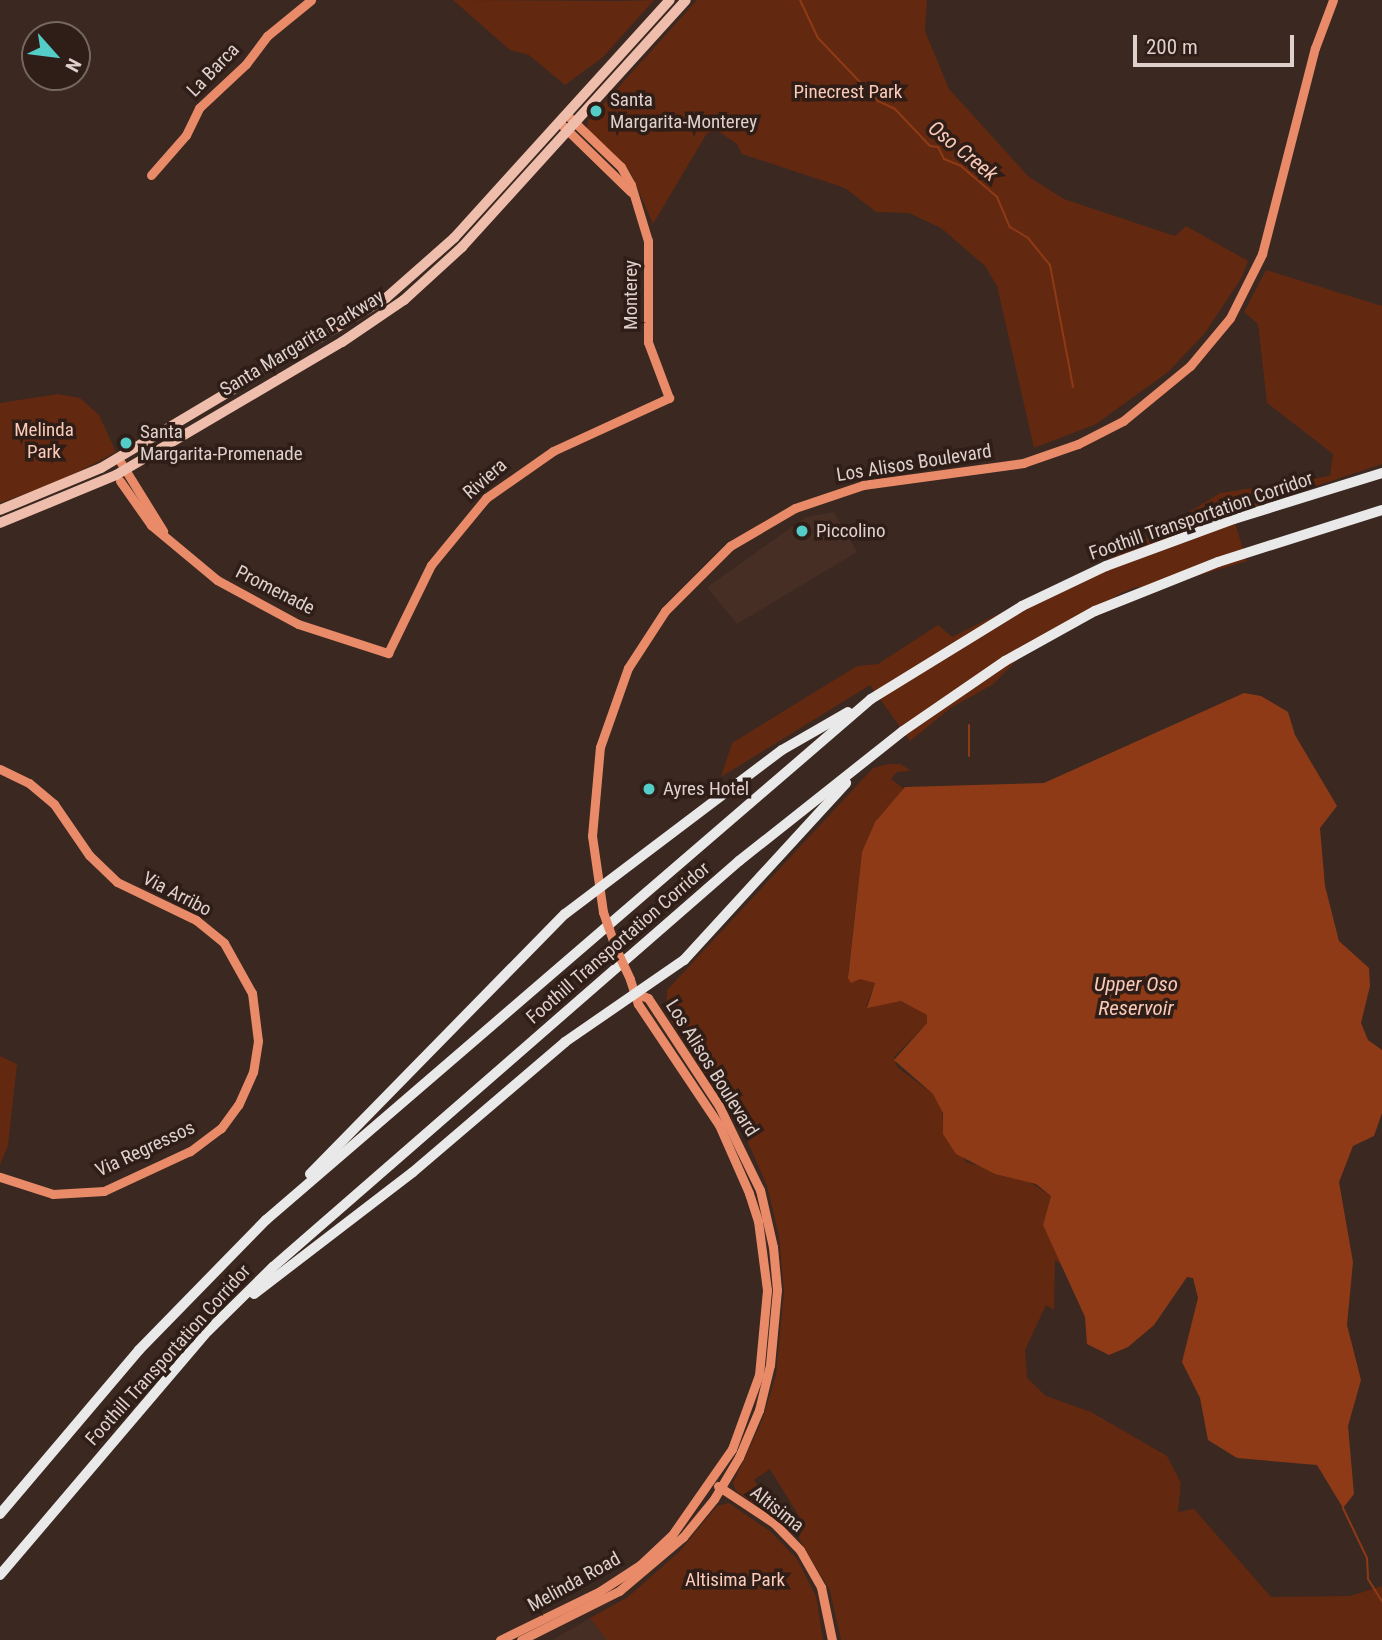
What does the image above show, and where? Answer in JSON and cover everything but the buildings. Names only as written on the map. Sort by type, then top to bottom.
[{"type":"highway","name":"Foothill Transportation Corridor","points":[[0,1514],[139,1350],[266,1220],[872,699],[1053,590],[1234,519],[1382,473]]},
{"type":"highway","name":"Foothill Transportation Corridor","points":[[0,1575],[208,1331],[273,1267],[739,861],[903,731],[995,667],[1063,627],[1160,583],[1382,510]]},
{"type":"highway","points":[[266,1220],[565,914],[598,886],[782,750],[872,699]]},
{"type":"highway","points":[[208,1331],[413,1172],[565,1042],[638,994],[700,945],[873,755]]},
{"type":"main road","name":"La Barca","points":[[151,175],[186,135],[199,108],[246,64],[268,36],[311,0]]},
{"type":"main road","name":"Santa Margarita Parkway","points":[[0,510],[113,461],[386,298],[437,255],[670,0]]},
{"type":"main road","name":"Santa Margarita Parkway","points":[[0,523],[120,475],[342,342],[404,300],[449,260],[686,0]]},
{"type":"main road","name":"Los Alisos Boulevard","points":[[717,1485],[750,1433],[766,1387],[777,1304],[773,1247],[760,1190],[732,1129],[648,998],[638,994],[603,912],[598,886],[593,797],[612,706],[654,626],[713,559],[774,519],[836,493],[1023,463],[1078,444],[1111,428],[1156,397],[1209,344],[1230,318],[1262,254],[1315,48],[1333,0]]},
{"type":"main road","name":"Monterey","points":[[563,118],[617,170],[631,192],[648,241],[648,342],[668,398]]},
{"type":"main road","name":"Riviera","points":[[388,653],[431,565],[486,498],[553,451],[668,398]]},
{"type":"main road","name":"Promenade","points":[[113,461],[144,508],[198,567],[249,601],[298,624],[388,653]]},
{"type":"main road","name":"Via Arribo","points":[[0,769],[29,783],[54,804],[89,855],[117,883],[196,920],[234,957],[252,993],[258,1041],[246,1089],[221,1128]]},
{"type":"main road","name":"Via Regressos","points":[[0,1177],[53,1194],[104,1191],[190,1151],[221,1128]]},
{"type":"main road","name":"Melinda Road","points":[[500,1640],[584,1601],[640,1565],[717,1485]]},
{"type":"main road","name":"Melinda Road","points":[[521,1640],[585,1611],[646,1572],[683,1537],[717,1485]]},
{"type":"main road","name":"Altisima","points":[[717,1485],[774,1523],[800,1550],[821,1587],[832,1640]]},
{"type":"shaded area","points":[[834,512],[857,552],[737,624],[707,587],[806,517]]},
{"type":"shaded area","points":[[590,1618],[607,1640],[552,1640]]},
{"type":"green space","points":[[453,0],[654,0],[603,57],[565,85],[529,55],[510,50]]},
{"type":"green space","name":"Pinecrest Park","points":[[697,0],[927,0],[925,31],[949,89],[1029,177],[1064,199],[1175,236],[1186,226],[1248,261],[1242,277],[1205,333],[1168,372],[1096,424],[1034,448],[997,286],[985,266],[941,228],[909,213],[876,212],[845,188],[742,154],[737,144],[718,131],[707,133],[653,224],[630,171],[587,128],[588,121]]},
{"type":"green space","points":[[1266,270],[1382,306],[1382,464],[1232,514],[1247,561],[1159,587],[1136,587],[1121,593],[1018,659],[992,685],[952,707],[910,741],[870,685],[721,777],[732,743],[857,666],[878,664],[938,625],[952,637],[1130,549],[1220,493],[1330,476],[1333,454],[1267,403],[1258,324],[1244,312]]},
{"type":"green space","name":"Melinda Park","points":[[58,394],[80,398],[99,415],[116,452],[63,480],[0,503],[0,403]]},
{"type":"green space","points":[[901,764],[911,771],[897,772],[891,779],[904,789],[875,822],[862,852],[848,974],[875,983],[866,1007],[901,1001],[927,1015],[927,1023],[894,1057],[897,1067],[933,1094],[942,1109],[943,1128],[966,1162],[1028,1181],[1051,1196],[1043,1225],[1062,1265],[1055,1260],[1054,1310],[1046,1305],[1025,1350],[1027,1378],[1046,1396],[1091,1412],[1167,1456],[1181,1483],[1178,1512],[1194,1509],[1271,1597],[1350,1596],[1382,1586],[1382,1640],[841,1640],[830,1591],[799,1539],[803,1523],[770,1469],[754,1480],[769,1502],[779,1500],[798,1526],[796,1533],[736,1491],[733,1483],[762,1421],[776,1375],[784,1292],[779,1236],[767,1186],[747,1140],[666,1013],[667,990],[873,768]]},
{"type":"green space","points":[[0,1056],[17,1064],[8,1145],[0,1165]]},
{"type":"green space","name":"Altisima Park","points":[[729,1503],[771,1532],[797,1559],[816,1596],[823,1640],[607,1640],[590,1618],[628,1597],[680,1551],[717,1506]]},
{"type":"water","name":"Upper Oso Reservoir","points":[[1244,693],[1261,696],[1288,712],[1295,735],[1337,806],[1320,828],[1325,886],[1339,941],[1369,968],[1370,986],[1361,1023],[1368,1040],[1382,1050],[1382,1113],[1374,1136],[1353,1146],[1339,1182],[1353,1262],[1347,1325],[1361,1380],[1348,1426],[1354,1494],[1343,1508],[1317,1465],[1237,1458],[1208,1440],[1200,1398],[1182,1362],[1198,1298],[1193,1278],[1187,1277],[1154,1325],[1128,1347],[1109,1355],[1087,1344],[1085,1317],[1043,1225],[1051,1196],[1036,1184],[995,1174],[956,1154],[943,1134],[943,1113],[933,1094],[894,1060],[927,1023],[927,1015],[901,1001],[867,1008],[875,983],[860,979],[851,983],[848,978],[862,852],[875,822],[905,787],[1044,783]]},
{"type":"waterway","name":"Oso Creek","points":[[800,0],[818,38],[878,101],[895,109],[930,146],[938,147],[944,159],[961,166],[997,197],[1010,227],[1028,238],[1050,265],[1073,387]]},
{"type":"waterway","name":"Oso Creek","points":[[969,725],[969,756]]},
{"type":"waterway","name":"Oso Creek","points":[[1343,1508],[1367,1558],[1368,1579],[1382,1601]]},
{"type":"place","name":"Santa Margarita-Monterey","points":[[596,111]]},
{"type":"place","name":"Santa Margarita-Promenade","points":[[126,443]]},
{"type":"place","name":"Piccolino","points":[[802,531]]},
{"type":"place","name":"Ayres Hotel","points":[[649,789]]}]
